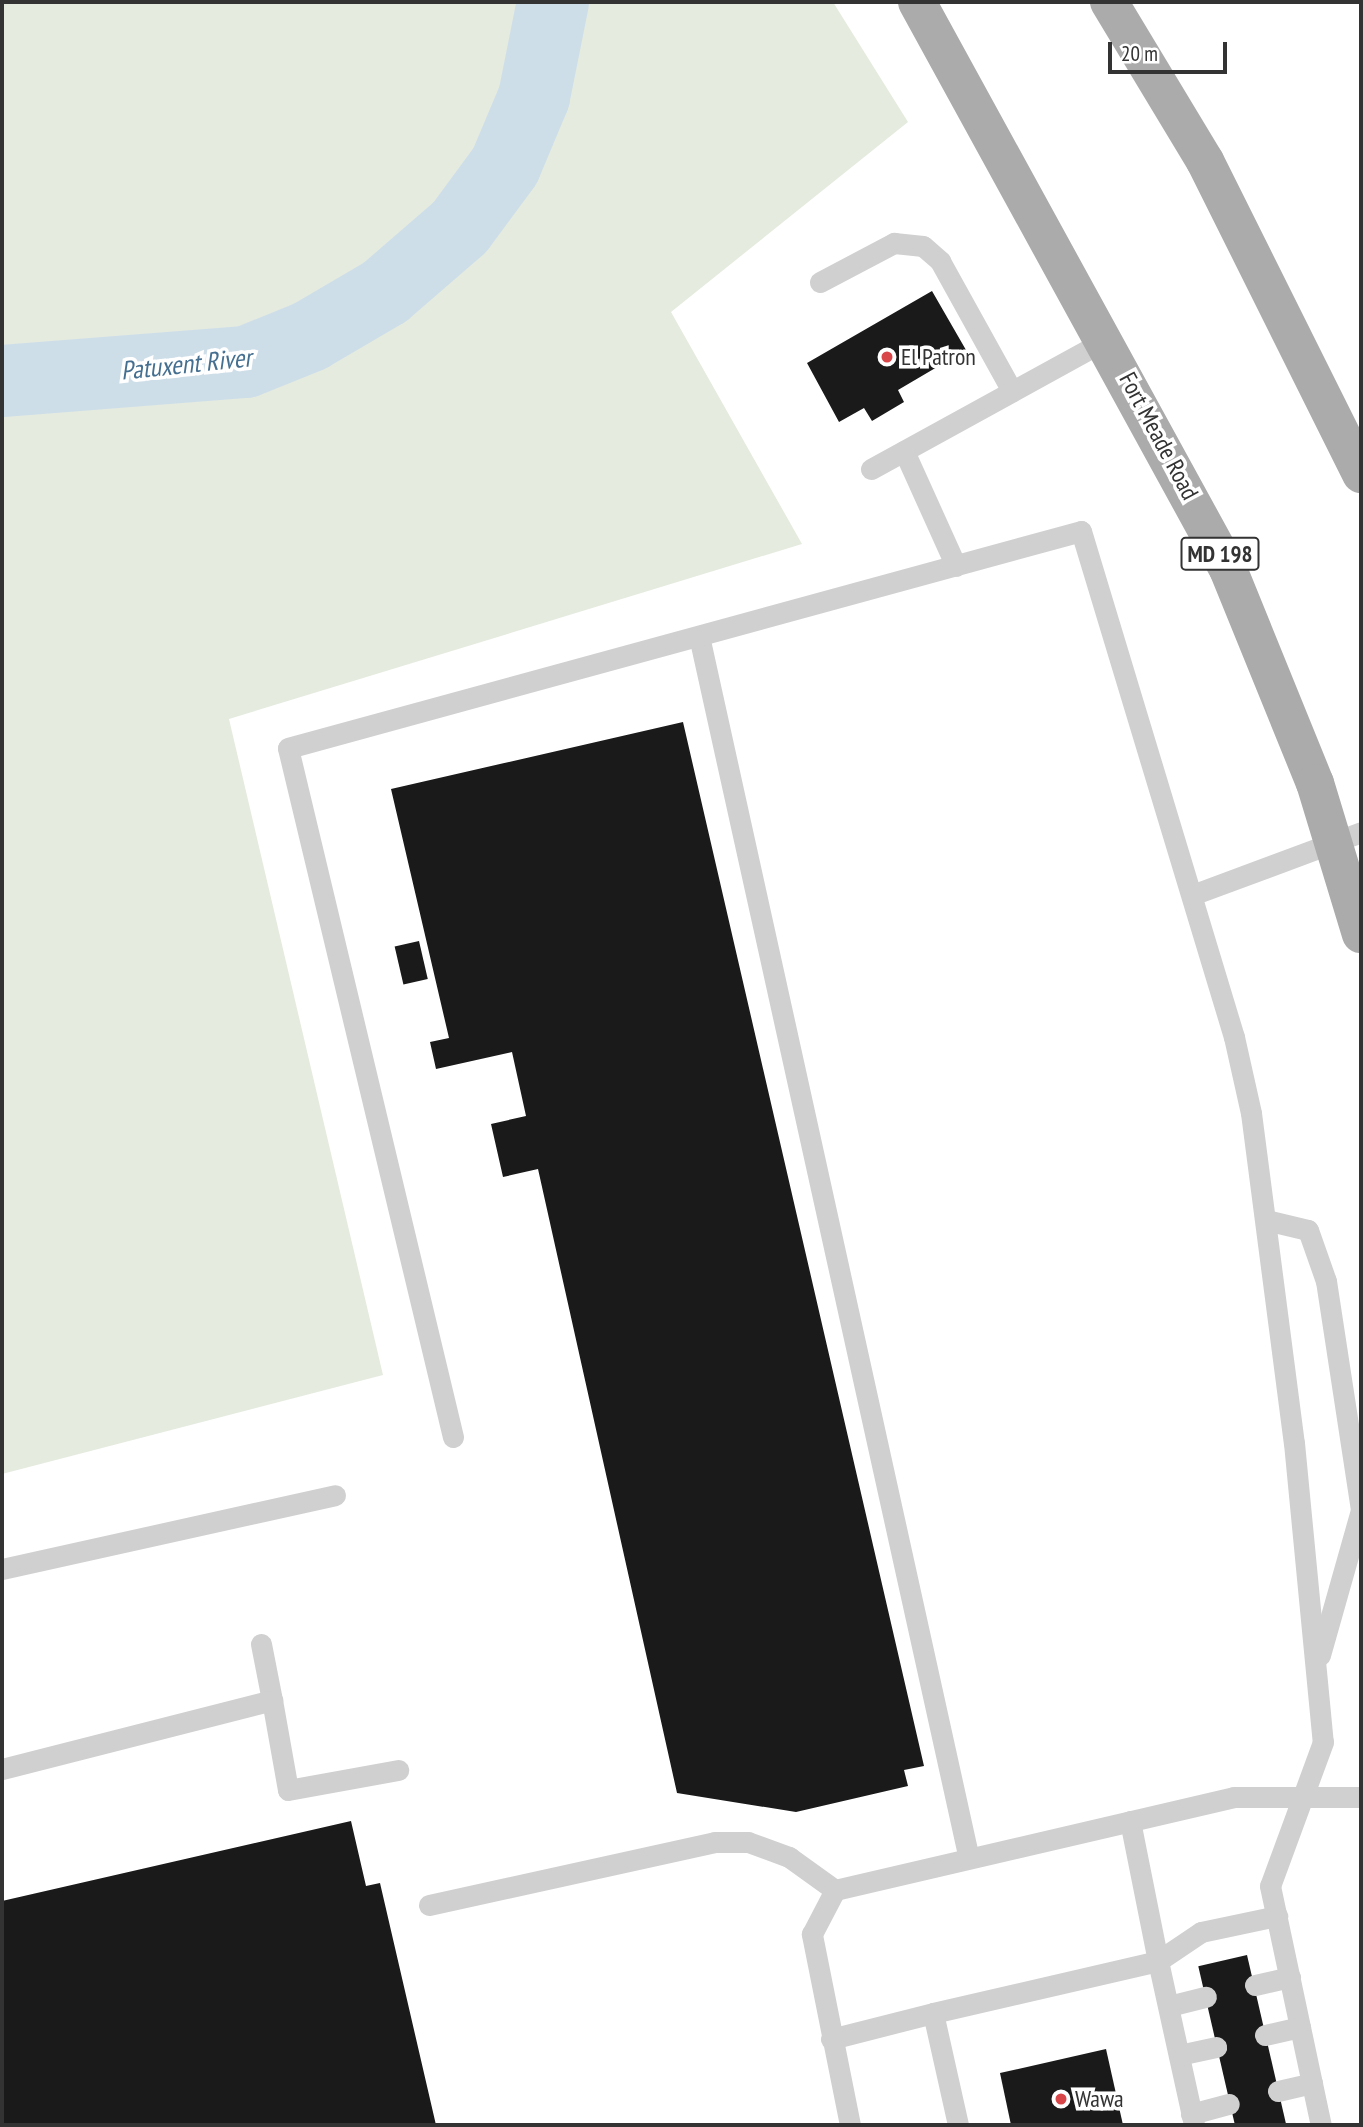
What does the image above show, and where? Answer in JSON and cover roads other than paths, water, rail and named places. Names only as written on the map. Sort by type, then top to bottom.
[{"type":"main road","name":"Fort Meade Road","points":[[918,2],[1107,340],[1255,627],[1346,838],[1361,934]]},
{"type":"main road","points":[[1109,2],[1217,185],[1361,474]]},
{"type":"lane","points":[[820,282],[894,243],[923,246],[940,261],[1012,391]]},
{"type":"lane","points":[[871,469],[1107,340]]},
{"type":"lane","points":[[904,451],[956,566]]},
{"type":"lane","points":[[453,1437],[288,748],[1081,531],[1234,1037],[1266,1220],[1317,1663],[1323,1742],[1270,1886],[1321,2125]]},
{"type":"lane","points":[[698,636],[968,1854]]},
{"type":"lane","points":[[1192,895],[1346,838]]},
{"type":"lane","points":[[1266,1220],[1308,1230],[1326,1281],[1361,1510],[1317,1663]]},
{"type":"lane","points":[[2,1569],[335,1495]]},
{"type":"lane","points":[[261,1644],[288,1790],[398,1770]]},
{"type":"lane","points":[[2,1769],[272,1700]]},
{"type":"lane","points":[[850,2125],[812,1934],[835,1889],[968,1854],[1234,1797],[1303,1800],[1361,1797]]},
{"type":"lane","points":[[1130,1821],[1192,2119],[1229,2104]]},
{"type":"lane","points":[[429,1905],[715,1842],[748,1842],[789,1857],[835,1889]]},
{"type":"lane","points":[[831,2039],[1158,1961],[1201,1932],[1277,1916]]},
{"type":"lane","points":[[1255,1985],[1290,1977]]},
{"type":"lane","points":[[1169,2006],[1206,1997]]},
{"type":"lane","points":[[933,2013],[958,2125]]},
{"type":"lane","points":[[1265,2035],[1300,2027]]},
{"type":"lane","points":[[1179,2055],[1216,2047]]},
{"type":"lane","points":[[1278,2091],[1312,2083]]},
{"type":"waterway","name":"Patuxent River","points":[[2,381],[246,362],[310,336],[385,292],[460,227],[505,166],[534,97],[553,2]]},
{"type":"place","name":"El Patron","points":[[887,357]]},
{"type":"place","name":"Wawa","points":[[1061,2099]]}]
